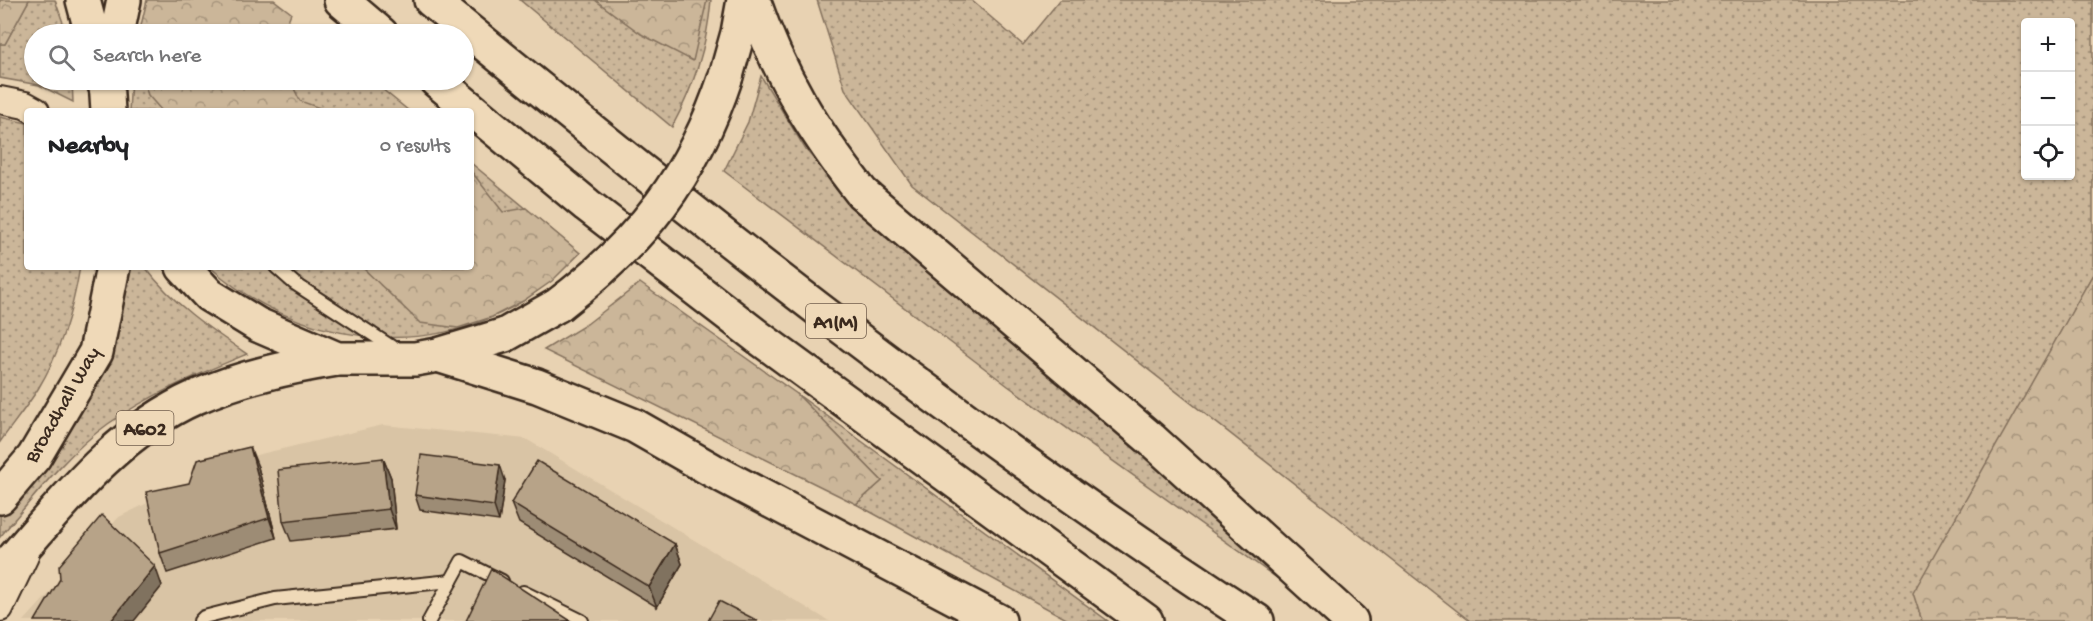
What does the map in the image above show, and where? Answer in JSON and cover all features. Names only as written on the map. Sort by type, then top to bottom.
[{"type":"highway","points":[[83,0],[89,24]]},
{"type":"highway","points":[[119,24],[124,0]]},
{"type":"highway","points":[[341,0],[369,24]]},
{"type":"highway","name":"A1(M)","points":[[430,0],[459,24]]},
{"type":"highway","points":[[186,270],[209,295],[258,325],[337,359],[426,357],[505,334],[558,304],[621,253],[675,186],[712,118],[738,33],[744,0]]},
{"type":"highway","points":[[753,0],[769,47],[797,102],[827,149],[862,193],[1151,439],[1351,621]]},
{"type":"highway","name":"A1(M)","points":[[474,36],[623,158],[863,342],[1138,544],[1257,621]]},
{"type":"highway","name":"A1(M)","points":[[448,90],[470,108]]},
{"type":"highway","name":"A1(M)","points":[[474,111],[587,205],[758,337],[1146,621]]},
{"type":"highway","name":"Broadhall Way","points":[[0,497],[34,457],[96,352],[112,270]]},
{"type":"highway","points":[[426,357],[537,386],[635,426],[712,470],[999,621]]},
{"type":"highway","name":"A602","points":[[0,574],[76,487],[118,447],[194,398],[237,381],[281,368],[337,359]]},
{"type":"street","points":[[0,100],[30,108]]},
{"type":"street","points":[[0,608],[35,534]]},
{"type":"lane","points":[[279,270],[294,283],[379,340],[426,357]]},
{"type":"lane","points":[[429,621],[462,561],[582,621]]},
{"type":"lane","points":[[200,621],[204,617],[275,599],[451,581]]},
{"type":"shaded area","points":[[383,425],[526,439],[829,621],[24,621],[119,517],[235,460]]},
{"type":"green space","points":[[0,0],[29,0],[5,44],[0,44]]},
{"type":"green space","points":[[29,0],[55,0],[63,24],[24,24],[24,82],[0,78],[0,44],[5,44]]},
{"type":"green space","points":[[147,0],[274,0],[291,13],[287,24],[141,24]]},
{"type":"green space","points":[[520,0],[711,0],[703,50],[687,96],[672,127]]},
{"type":"green space","points":[[595,0],[707,0],[693,61],[641,34]]},
{"type":"green space","points":[[817,0],[971,0],[1023,45],[1060,0],[2093,0],[2093,274],[1914,593],[1922,621],[1470,621],[912,185],[845,89]]},
{"type":"green space","points":[[761,76],[806,150],[840,189],[1337,621],[1008,386],[724,171],[748,122]]},
{"type":"green space","points":[[49,90],[72,90],[73,102]]},
{"type":"green space","points":[[130,90],[383,90],[405,108],[129,108]]},
{"type":"green space","points":[[146,90],[295,90],[300,101],[320,108],[159,108]]},
{"type":"green space","points":[[0,117],[24,122],[24,270],[79,270],[74,299],[53,361],[38,389],[0,442]]},
{"type":"green space","points":[[474,165],[580,253],[532,295],[486,320],[445,332],[404,337],[362,336],[320,327],[281,313],[244,293],[214,270],[474,270]]},
{"type":"green space","points":[[474,175],[503,212],[526,208],[580,253],[552,281],[523,301],[492,317],[458,328],[420,323],[365,270],[474,270]]},
{"type":"green space","points":[[125,270],[147,270],[179,304],[247,354],[158,394],[108,424],[64,463],[0,537],[0,516],[18,495]]},
{"type":"green space","points":[[2093,274],[2093,621],[1922,621],[1913,593]]},
{"type":"green space","points":[[640,283],[797,394],[882,481],[856,504],[544,350],[587,324]]},
{"type":"green space","points":[[797,394],[1108,621],[1070,621],[856,504],[882,481]]},
{"type":"building","points":[[250,447],[269,518],[160,553],[146,492],[189,483],[197,460]]},
{"type":"building","points":[[421,455],[500,465],[494,506],[415,495]]},
{"type":"building","points":[[383,458],[389,509],[283,521],[278,470]]},
{"type":"building","points":[[537,461],[675,544],[649,587],[511,503]]},
{"type":"building","points":[[102,515],[155,566],[111,621],[35,621],[60,579],[59,566]]},
{"type":"building","points":[[491,569],[571,621],[466,621]]},
{"type":"building","points":[[719,601],[758,621],[708,621]]}]
